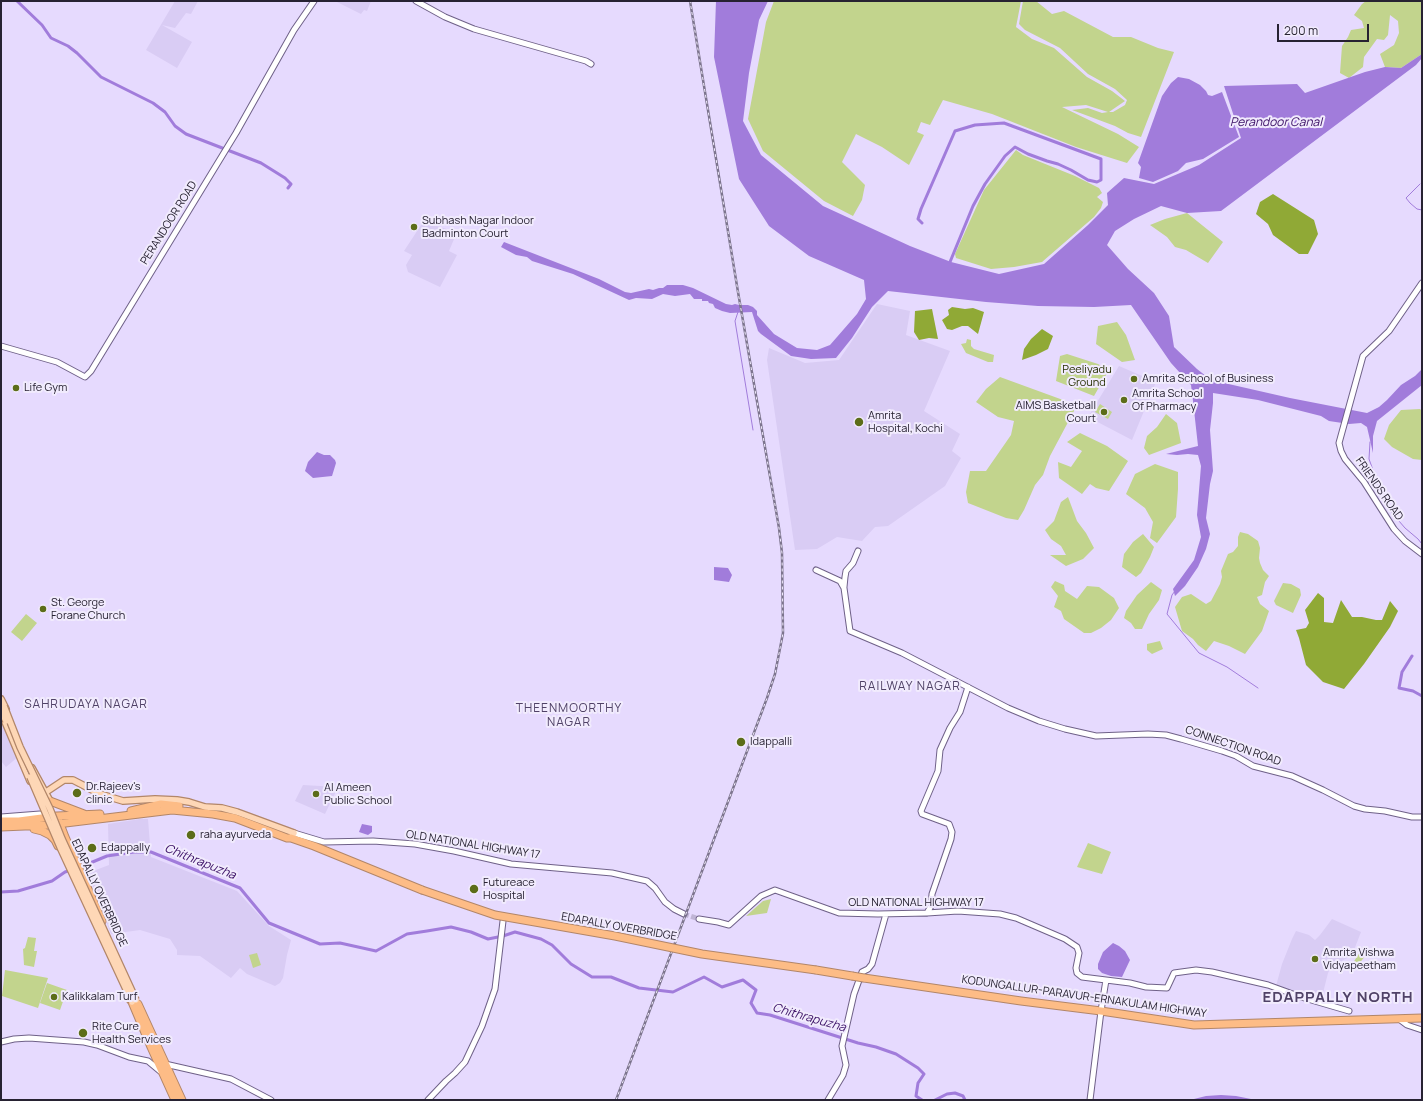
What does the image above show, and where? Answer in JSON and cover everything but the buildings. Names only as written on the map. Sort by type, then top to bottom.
[{"type":"highway","points":[[50,801],[87,818]]},
{"type":"highway","points":[[65,837],[69,827],[87,818],[160,804],[206,808],[241,817],[292,836]]},
{"type":"highway","points":[[1,821],[33,820],[44,817],[59,820],[172,810],[235,818],[287,838],[292,836]]},
{"type":"highway","points":[[25,826],[44,817]]},
{"type":"highway","points":[[44,817],[128,998],[134,1001],[182,1100]]},
{"type":"highway","points":[[59,820],[81,874],[136,996],[134,1001],[151,1048],[175,1100]]},
{"type":"highway","points":[[1,827],[25,826],[46,833],[55,840],[59,848]]},
{"type":"highway","name":"EDAPALLY OVERBRIDGE","points":[[292,836],[422,890],[494,915],[615,936],[702,954],[816,970]]},
{"type":"highway","name":"KODUNGALLUR-PARAVUR-ERNAKULAM HIGHWAY","points":[[816,970],[1021,1002],[1101,1011],[1194,1025],[1422,1018]]},
{"type":"main road","points":[[1,699],[2,710],[44,817]]},
{"type":"main road","points":[[2,710],[50,801]]},
{"type":"main road","name":"EDAPALLY OVERBRIDGE","points":[[2,710],[60,847],[134,1001]]},
{"type":"main road","points":[[46,792],[58,783],[64,780],[69,780],[76,781],[108,797],[123,801],[155,799],[177,800],[189,802],[206,808]]},
{"type":"street","name":"PERANDOOR ROAD","points":[[1,346],[57,362],[85,378],[91,371],[224,154],[294,30],[314,1]]},
{"type":"street","points":[[416,1],[445,18],[474,29],[591,64]]},
{"type":"street","name":"FRIENDS ROAD","points":[[1422,283],[1389,331],[1363,356],[1339,444],[1345,459],[1364,482],[1394,529],[1405,541],[1422,554]]},
{"type":"street","points":[[844,588],[846,571],[853,563],[858,551]]},
{"type":"street","points":[[816,570],[840,581],[844,588]]},
{"type":"street","name":"CONNECTION ROAD","points":[[844,588],[850,631],[902,653],[1008,708],[1039,721],[1096,736],[1148,734],[1166,735],[1222,751],[1236,756],[1253,766],[1292,776],[1354,806],[1412,817],[1422,817]]},
{"type":"street","points":[[927,913],[931,906],[932,894],[952,832],[949,824],[922,814],[921,811],[938,771],[940,750],[950,728],[960,712],[968,687]]},
{"type":"street","points":[[1,817],[44,817]]},
{"type":"street","name":"OLD NATIONAL HIGHWAY 17","points":[[292,836],[324,842],[373,841],[415,844],[511,864],[612,873],[647,881],[655,888],[665,902],[684,914]]},
{"type":"street","name":"OLD NATIONAL HIGHWAY 17","points":[[699,919],[729,925],[761,896],[775,890],[839,913],[886,914],[958,911],[1000,914],[1016,918],[1065,939],[1077,947],[1079,953],[1076,968],[1077,973],[1082,977],[1106,980]]},
{"type":"street","points":[[828,1100],[843,1075],[846,1065],[842,1046],[854,994],[862,972],[868,969],[872,964],[886,914]]},
{"type":"street","points":[[428,1100],[465,1062],[482,1026],[495,989],[503,921]]},
{"type":"street","points":[[1090,1100],[1106,980],[1146,987],[1168,988],[1174,973],[1196,970],[1268,985],[1301,997],[1349,1011]]},
{"type":"street","points":[[1399,1019],[1407,1025],[1422,1030]]},
{"type":"street","points":[[1,1042],[29,1038],[70,1040],[94,1044],[129,1057],[142,1058],[152,1063],[162,1072],[165,1078]]},
{"type":"street","points":[[142,1058],[151,1052],[151,1048]]},
{"type":"street","points":[[165,1064],[231,1079],[271,1100]]},
{"type":"shaded area","points":[[175,1],[198,1],[191,14],[186,13],[175,28],[162,25],[192,42],[177,68],[146,50]]},
{"type":"shaded area","points":[[335,1],[371,1],[367,11],[364,10],[361,14]]},
{"type":"shaded area","points":[[423,222],[457,232],[449,251],[457,255],[440,287],[408,272],[406,265],[412,255],[404,251]]},
{"type":"shaded area","name":"Amrita Hospital, Kochi","points":[[877,304],[910,311],[906,335],[950,351],[924,411],[960,434],[952,451],[961,458],[945,486],[888,526],[875,527],[862,541],[837,537],[817,549],[795,550],[767,360],[769,348],[805,363],[839,360]]},
{"type":"shaded area","name":"Amrita School Of Pharmacy","points":[[1119,366],[1156,382],[1132,440],[1088,417]]},
{"type":"shaded area","points":[[1,715],[19,756],[6,767],[1,761]]},
{"type":"shaded area","name":"Al Ameen Public School","points":[[303,785],[338,787],[325,814],[295,801]]},
{"type":"shaded area","points":[[148,819],[151,857],[237,891],[269,926],[291,940],[283,978],[280,983],[275,986],[247,974],[240,968],[231,978],[200,956],[177,955],[177,950],[170,939],[140,930],[111,934],[88,873],[109,865],[108,824]]},
{"type":"shaded area","name":"Amrita Vishwa Vidyapeetham","points":[[1332,919],[1361,932],[1354,950],[1349,957],[1331,967],[1321,1001],[1276,986],[1282,964],[1296,931],[1309,935],[1315,940]]},
{"type":"green space","points":[[774,1],[1021,1],[1016,27],[1032,39],[1054,48],[1087,77],[1112,91],[1125,101],[1109,112],[1113,112],[1125,105],[1127,100],[1115,89],[1088,74],[1060,48],[1025,30],[1019,24],[1023,1],[1036,1],[1052,14],[1064,11],[1113,37],[1131,37],[1158,48],[1174,52],[1141,137],[1072,110],[1088,108],[1102,113],[1108,112],[1086,105],[1062,107],[1118,134],[1139,147],[1127,163],[1076,147],[992,114],[943,100],[930,125],[921,122],[917,132],[924,135],[909,165],[882,147],[856,134],[842,162],[865,185],[862,200],[853,216],[824,201],[763,151],[748,119],[766,22]]},
{"type":"green space","points":[[1366,1],[1422,1],[1422,54],[1401,68],[1385,67],[1380,54],[1394,45],[1399,33],[1398,21],[1390,15],[1388,35],[1384,40],[1377,39],[1364,57],[1363,67],[1349,78],[1340,73],[1342,46],[1351,30],[1364,28],[1362,21],[1354,15]]},
{"type":"green space","points":[[1016,150],[1023,155],[1075,176],[1099,188],[1102,193],[1097,197],[1103,202],[1101,208],[1094,217],[1042,262],[991,269],[956,258],[955,254],[984,190]]},
{"type":"green space","points":[[1273,194],[1314,220],[1318,234],[1308,254],[1299,254],[1273,235],[1268,224],[1256,214],[1260,202]]},
{"type":"green space","points":[[1187,213],[1223,242],[1208,263],[1186,250],[1175,247],[1167,237],[1150,225]]},
{"type":"green space","points":[[952,307],[965,309],[973,308],[984,312],[978,334],[968,326],[962,326],[952,330],[947,329],[942,320],[949,315],[948,310]]},
{"type":"green space","points":[[932,309],[938,339],[929,338],[919,340],[914,332],[915,311]]},
{"type":"green space","points":[[1117,322],[1126,335],[1135,360],[1122,362],[1096,344],[1098,326]]},
{"type":"green space","points":[[1042,329],[1053,336],[1048,349],[1022,360],[1024,349],[1031,339]]},
{"type":"green space","points":[[967,339],[971,340],[971,346],[974,349],[994,355],[993,362],[988,362],[966,353],[961,344],[966,343]]},
{"type":"green space","name":"Peeliyadu Ground","points":[[1067,354],[1098,364],[1109,370],[1094,396],[1056,381],[1060,356]]},
{"type":"green space","points":[[1000,377],[1074,404],[1074,411],[1050,456],[1043,475],[1035,485],[1018,520],[1006,518],[968,503],[966,492],[970,471],[986,471],[1011,435],[1014,421],[998,417],[976,402],[986,389]]},
{"type":"green space","name":"AIMS Basketball Court","points":[[1100,404],[1112,412],[1108,419],[1095,412]]},
{"type":"green space","points":[[1420,409],[1422,411],[1422,460],[1413,459],[1392,447],[1384,439],[1389,425],[1401,410]]},
{"type":"green space","points":[[1166,414],[1177,423],[1181,443],[1149,455],[1144,448],[1147,436],[1157,427]]},
{"type":"green space","points":[[1080,433],[1107,446],[1128,461],[1109,491],[1096,488],[1090,484],[1082,494],[1059,478],[1058,462],[1071,467],[1082,451],[1067,442]]},
{"type":"green space","points":[[1155,464],[1178,472],[1176,517],[1157,543],[1150,538],[1153,522],[1145,508],[1126,494],[1135,474]]},
{"type":"green space","points":[[1068,497],[1077,521],[1086,533],[1094,548],[1083,559],[1066,566],[1050,555],[1066,555],[1061,546],[1051,539],[1045,530],[1054,521],[1061,502]]},
{"type":"green space","points":[[1240,532],[1248,534],[1258,541],[1260,548],[1260,563],[1263,570],[1269,576],[1265,582],[1262,595],[1257,597],[1260,604],[1269,611],[1262,631],[1245,654],[1214,641],[1206,651],[1182,631],[1175,607],[1182,597],[1191,594],[1206,604],[1211,601],[1220,584],[1222,577],[1221,571],[1228,554],[1233,552],[1238,546],[1238,537]]},
{"type":"green space","points":[[1143,534],[1154,547],[1141,573],[1136,577],[1122,567],[1124,554],[1133,542]]},
{"type":"green space","points":[[1055,581],[1064,585],[1065,591],[1077,599],[1087,586],[1099,587],[1114,598],[1119,608],[1111,620],[1101,628],[1091,633],[1084,633],[1064,619],[1061,611],[1054,607],[1058,596],[1051,587]]},
{"type":"green space","points":[[1151,582],[1162,590],[1159,600],[1149,614],[1142,629],[1135,629],[1131,623],[1124,618],[1126,611],[1137,595]]},
{"type":"green space","points":[[1283,583],[1291,584],[1300,589],[1301,595],[1293,613],[1276,605],[1274,601]]},
{"type":"green space","points":[[1318,593],[1324,598],[1324,622],[1333,623],[1341,600],[1352,617],[1382,620],[1390,601],[1398,611],[1390,627],[1344,689],[1323,682],[1306,665],[1296,630],[1306,628],[1309,623],[1305,610]]},
{"type":"green space","points":[[26,614],[37,623],[22,641],[11,632]]},
{"type":"green space","points":[[1160,641],[1163,649],[1152,654],[1147,650],[1147,644]]},
{"type":"green space","points":[[1088,843],[1111,852],[1102,874],[1077,867]]},
{"type":"green space","points":[[771,899],[767,913],[746,916],[763,901]]},
{"type":"green space","points":[[28,937],[36,938],[34,951],[37,951],[34,967],[24,965],[23,949],[25,948]]},
{"type":"green space","points":[[1363,947],[1370,950],[1358,965],[1353,963]]},
{"type":"green space","points":[[257,953],[261,965],[253,968],[249,955]]},
{"type":"green space","points":[[5,970],[48,978],[38,1008],[2,996]]},
{"type":"green space","name":"Kalikkalam Turf","points":[[47,983],[67,990],[60,1010],[40,1003]]},
{"type":"water","name":"Perandoor Canal","points":[[716,1],[768,1],[759,20],[749,73],[743,121],[761,155],[823,206],[910,246],[951,262],[999,274],[1044,264],[1108,205],[1107,193],[1124,178],[1154,184],[1199,165],[1241,138],[1224,86],[1297,84],[1305,93],[1365,72],[1385,67],[1401,68],[1422,54],[1422,58],[1416,65],[1221,211],[1187,213],[1161,206],[1134,219],[1115,231],[1107,245],[1128,269],[1154,293],[1169,316],[1174,347],[1211,380],[1290,398],[1367,413],[1379,407],[1401,385],[1415,376],[1422,369],[1422,385],[1377,421],[1373,436],[1373,453],[1367,427],[1361,423],[1349,424],[1329,421],[1321,416],[1258,400],[1213,393],[1210,430],[1213,471],[1206,518],[1210,534],[1206,549],[1198,567],[1185,586],[1175,596],[1173,589],[1194,560],[1201,537],[1197,515],[1201,466],[1198,455],[1166,454],[1198,446],[1191,385],[1171,363],[1131,305],[1094,307],[1038,306],[888,291],[872,307],[852,338],[836,358],[811,359],[791,356],[761,334],[758,331],[752,312],[730,313],[722,311],[715,308],[713,304],[709,303],[708,301],[694,299],[690,294],[675,296],[663,294],[652,299],[636,298],[629,300],[573,274],[532,261],[527,257],[516,255],[501,247],[504,242],[599,279],[625,292],[631,293],[649,289],[653,290],[663,288],[667,285],[683,285],[693,288],[726,304],[748,305],[757,311],[757,315],[774,334],[797,348],[817,350],[830,345],[837,337],[857,314],[866,299],[864,280],[809,256],[769,226],[739,179],[714,57]]},
{"type":"water","points":[[1178,77],[1189,79],[1200,85],[1208,95],[1212,96],[1222,92],[1239,137],[1203,159],[1186,163],[1178,171],[1153,182],[1139,178],[1141,167],[1138,163],[1162,96],[1171,83]]},
{"type":"water","points":[[317,452],[324,455],[330,455],[335,460],[336,463],[332,476],[313,478],[305,471],[308,462]]},
{"type":"water","points":[[714,567],[728,568],[732,575],[729,582],[714,580]]},
{"type":"water","points":[[362,824],[372,826],[372,832],[368,835],[359,832]]},
{"type":"water","points":[[1113,943],[1125,951],[1130,960],[1122,977],[1102,973],[1098,969],[1098,964],[1103,952]]},
{"type":"water","points":[[1221,1095],[1256,1100],[1190,1100],[1206,1096]]},
{"type":"waterway","points":[[17,1],[42,25],[51,38],[68,46],[77,53],[101,77],[153,103],[165,112],[175,126],[186,134],[261,163],[285,178],[291,184],[288,188]]},
{"type":"waterway","points":[[922,223],[918,219],[921,209],[955,131],[975,125],[1004,123],[1101,159],[1101,180],[1097,182],[1088,180],[1058,164],[1028,154],[1015,147],[1005,156],[985,184],[973,206],[950,262]]},
{"type":"waterway","points":[[1420,184],[1406,198],[1417,209],[1422,210]]},
{"type":"waterway","points":[[738,312],[735,321],[753,430]]},
{"type":"waterway","points":[[1370,442],[1369,459],[1386,506],[1405,528],[1422,544]]},
{"type":"waterway","points":[[1175,591],[1172,595],[1167,614],[1199,653],[1227,667],[1258,688]]},
{"type":"waterway","points":[[1412,656],[1402,672],[1399,688],[1413,691],[1422,696]]},
{"type":"waterway","name":"Chithrapuzha","points":[[78,868],[107,856],[134,852],[151,852],[240,888],[269,923],[320,944],[340,943],[376,951],[407,934],[451,927],[471,932],[488,939],[515,932],[541,939],[552,945],[571,964],[592,977],[611,977],[639,988],[673,992],[704,977],[722,987],[743,980],[756,990],[751,1003],[757,1013],[770,1015],[858,1043],[876,1047],[896,1054],[918,1068],[924,1074],[918,1083],[916,1096],[922,1100]]},
{"type":"waterway","name":"Chithrapuzha","points":[[1,892],[18,891],[52,881],[65,872],[71,870]]},
{"type":"waterway","name":"Chithrapuzha","points":[[935,1100],[947,1094],[955,1093],[963,1096],[965,1100]]},
{"type":"tunnel","points":[[684,914],[699,919]]},
{"type":"railway","points":[[616,1100],[767,698],[775,674],[783,633],[782,553],[779,528],[690,1]]},
{"type":"railway","points":[[1,707],[69,864]]},
{"type":"place","name":"Subhash Nagar Indoor Badminton Court","points":[[414,227]]},
{"type":"place","name":"Amrita School of Business","points":[[1134,379]]},
{"type":"place","name":"Life Gym","points":[[16,388]]},
{"type":"place","name":"Amrita School Of Pharmacy","points":[[1124,400]]},
{"type":"place","name":"AIMS Basketball Court","points":[[1104,412]]},
{"type":"place","name":"Amrita Hospital, Kochi","points":[[859,422]]},
{"type":"place","name":"St. George Forane Church","points":[[43,609]]},
{"type":"place","name":"Idappalli","points":[[741,742]]},
{"type":"place","name":"Dr.Rajeev's clinic","points":[[77,793]]},
{"type":"place","name":"Al Ameen Public School","points":[[316,794]]},
{"type":"place","name":"raha ayurveda","points":[[191,835]]},
{"type":"place","name":"Edappally","points":[[92,848]]},
{"type":"place","name":"Futureace Hospital","points":[[474,889]]},
{"type":"place","name":"Amrita Vishwa Vidyapeetham","points":[[1315,959]]},
{"type":"place","name":"Kalikkalam Turf","points":[[54,997]]},
{"type":"place","name":"Rite Cure Health Services","points":[[83,1033]]},
{"type":"district","name":"RAILWAY NAGAR","points":[[910,687]]},
{"type":"district","name":"SAHRUDAYA NAGAR","points":[[86,705]]},
{"type":"district","name":"THEENMOORTHY NAGAR","points":[[569,716]]},
{"type":"district","name":"EDAPPALLY NORTH","points":[[1338,998]]}]
